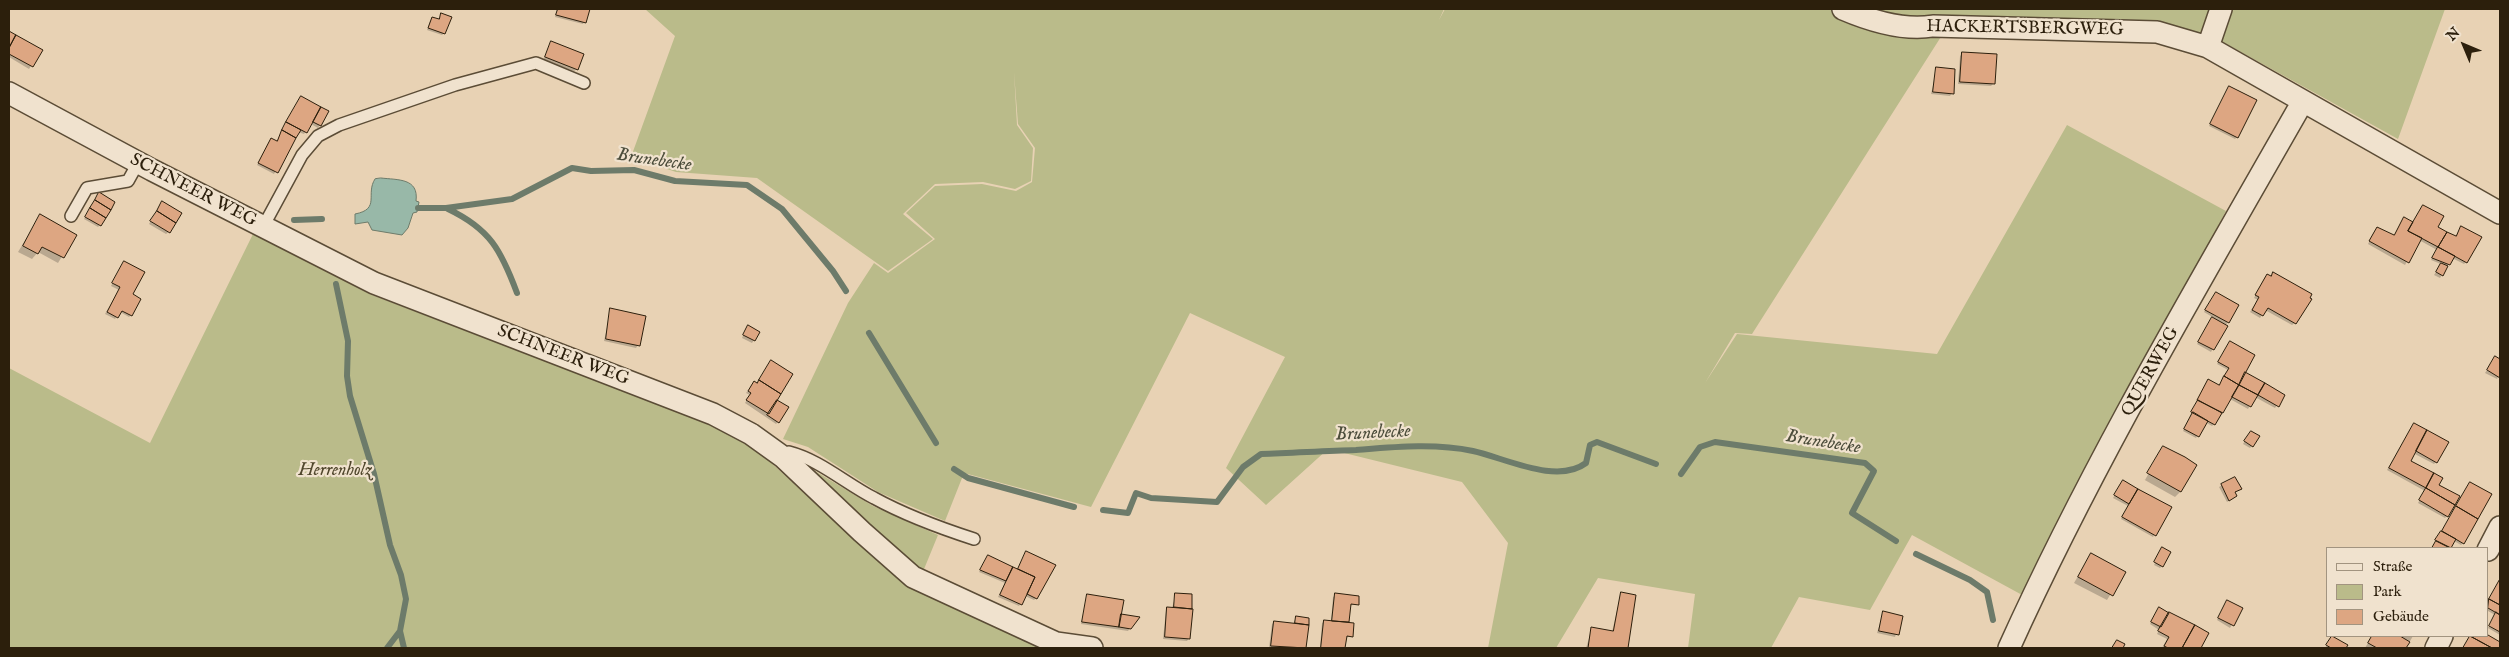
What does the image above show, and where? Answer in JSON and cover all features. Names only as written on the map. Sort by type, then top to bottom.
[{"type":"street","name":"HACKERTSBERGWEG","points":[[1843,9],[1894,26],[1920,28],[1939,18],[2157,32],[2208,47],[2500,213]]},
{"type":"street","points":[[2208,47],[2221,9]]},
{"type":"street","name":"SCHNEER WEG","points":[[9,93],[138,163],[374,283],[713,414],[751,434],[783,457],[862,532],[913,577],[1056,643],[1092,648]]},
{"type":"street","name":"QUERWEG","points":[[2009,648],[2042,575],[2123,422],[2303,101]]},
{"type":"street","points":[[2489,548],[2500,527]]},
{"type":"lane","points":[[263,227],[302,155],[318,136],[339,125],[455,85],[536,63],[584,82]]},
{"type":"lane","points":[[71,216],[87,188],[128,181],[138,163]]},
{"type":"lane","points":[[783,457],[789,452],[808,457],[874,498],[940,528],[974,539]]},
{"type":"green space","points":[[645,9],[1444,9],[1439,20],[1445,9],[2215,9],[2202,33],[2158,25],[2111,20],[1951,21],[1752,334],[1735,333],[1705,383],[1737,334],[1937,354],[2067,125],[2226,211],[2024,596],[1912,535],[1870,610],[1799,597],[1771,648],[1688,648],[1695,594],[1598,578],[1556,648],[1488,648],[1508,543],[1462,482],[1328,449],[1266,505],[1226,468],[1285,357],[1190,313],[1091,507],[964,473],[945,521],[878,492],[808,447],[783,439],[848,303],[874,263],[888,273],[935,239],[906,213],[935,186],[982,184],[1016,191],[1032,182],[1035,148],[1018,124],[1014,72],[1017,125],[1033,148],[1031,181],[1015,189],[983,182],[935,184],[903,214],[933,239],[888,271],[757,178],[676,172],[631,157],[675,36]]},
{"type":"green space","points":[[2227,9],[2445,9],[2398,139],[2221,41]]},
{"type":"green space","name":"Herrenholz","points":[[253,234],[372,295],[710,424],[745,442],[766,458],[857,542],[910,583],[1045,648],[9,648],[9,368],[150,443]]},
{"type":"green space","points":[[805,465],[873,506],[938,535],[922,574]]},
{"type":"shaded area","points":[[375,179],[400,180],[411,184],[416,193],[416,201],[419,202],[417,212],[413,213],[408,228],[402,235],[372,230],[368,222],[355,224],[355,214],[368,209],[372,185]]},
{"type":"building","points":[[558,9],[590,9],[586,23],[556,15]]},
{"type":"building","points":[[441,13],[452,17],[445,34],[428,28],[432,17],[439,19]]},
{"type":"building","points":[[9,31],[16,35],[9,48]]},
{"type":"building","points":[[16,35],[43,50],[33,67],[9,54],[9,48]]},
{"type":"building","points":[[551,41],[584,54],[578,70],[545,57]]},
{"type":"building","points":[[1962,52],[1997,54],[1995,84],[1960,82]]},
{"type":"building","points":[[1936,67],[1955,69],[1954,94],[1933,92]]},
{"type":"building","points":[[2229,86],[2257,100],[2238,138],[2210,124]]},
{"type":"building","points":[[301,96],[321,107],[307,133],[286,122]]},
{"type":"building","points":[[321,107],[329,111],[321,126],[313,122]]},
{"type":"building","points":[[286,122],[301,130],[296,138],[282,130]]},
{"type":"building","points":[[282,130],[296,138],[278,173],[258,163],[271,138],[277,141]]},
{"type":"building","points":[[99,192],[115,202],[111,210],[95,200]]},
{"type":"building","points":[[95,200],[111,210],[106,218],[90,208]]},
{"type":"building","points":[[162,201],[182,213],[176,223],[157,211]]},
{"type":"building","points":[[2423,205],[2444,216],[2438,227],[2447,232],[2438,247],[2408,231]]},
{"type":"building","points":[[90,208],[106,218],[101,226],[85,217]]},
{"type":"building","points":[[157,211],[176,223],[170,233],[150,221]]},
{"type":"building","points":[[40,214],[77,235],[64,258],[42,247],[38,254],[23,246]]},
{"type":"building","points":[[2404,217],[2413,222],[2408,231],[2422,238],[2409,263],[2369,241],[2377,227],[2394,235]]},
{"type":"building","points":[[2461,226],[2482,237],[2467,263],[2438,247],[2447,232],[2456,236]]},
{"type":"building","points":[[2438,247],[2455,256],[2450,265],[2432,258]]},
{"type":"building","points":[[124,261],[145,272],[133,294],[141,299],[132,316],[122,311],[118,318],[107,312],[120,287],[112,283]]},
{"type":"building","points":[[2441,263],[2448,266],[2443,276],[2436,272]]},
{"type":"building","points":[[2273,272],[2312,294],[2310,298],[2312,299],[2296,324],[2268,308],[2263,316],[2252,310],[2259,297],[2255,295],[2267,274],[2271,276]]},
{"type":"building","points":[[2216,292],[2239,305],[2229,323],[2205,310]]},
{"type":"building","points":[[610,308],[646,316],[640,346],[606,339]]},
{"type":"building","points":[[2212,317],[2228,326],[2214,350],[2198,342]]},
{"type":"building","points":[[748,325],[760,332],[755,341],[743,335]]},
{"type":"building","points":[[2230,341],[2255,355],[2239,385],[2224,376],[2229,368],[2218,362]]},
{"type":"building","points":[[2495,356],[2500,359],[2500,378],[2487,370]]},
{"type":"building","points":[[771,360],[793,374],[781,394],[759,380]]},
{"type":"building","points":[[2245,372],[2265,383],[2258,395],[2239,385]]},
{"type":"building","points":[[2224,376],[2239,385],[2223,413],[2197,400],[2208,379],[2219,385]]},
{"type":"building","points":[[759,380],[781,394],[769,414],[746,400],[751,393],[748,391],[754,381],[757,383]]},
{"type":"building","points":[[2265,383],[2285,395],[2279,407],[2258,395]]},
{"type":"building","points":[[2239,385],[2258,395],[2251,407],[2232,397]]},
{"type":"building","points":[[777,400],[789,407],[779,423],[767,415]]},
{"type":"building","points":[[2198,400],[2222,413],[2215,425],[2191,412]]},
{"type":"building","points":[[2193,412],[2208,421],[2199,437],[2184,429]]},
{"type":"building","points":[[2414,423],[2427,430],[2411,461],[2434,473],[2426,488],[2389,468]]},
{"type":"building","points":[[2427,430],[2449,442],[2437,463],[2416,451]]},
{"type":"building","points":[[2251,431],[2260,436],[2253,447],[2244,441]]},
{"type":"building","points":[[2163,446],[2197,465],[2181,492],[2147,473]]},
{"type":"building","points":[[2434,473],[2443,478],[2439,485],[2460,496],[2455,505],[2426,488]]},
{"type":"building","points":[[2235,477],[2242,489],[2235,492],[2237,496],[2229,501],[2221,484]]},
{"type":"building","points":[[2123,480],[2138,489],[2129,504],[2114,495]]},
{"type":"building","points":[[2470,482],[2492,494],[2478,519],[2456,506]]},
{"type":"building","points":[[2426,488],[2455,505],[2448,517],[2419,500]]},
{"type":"building","points":[[2138,489],[2172,507],[2156,536],[2122,517]]},
{"type":"building","points":[[2456,506],[2478,519],[2464,544],[2442,531]]},
{"type":"building","points":[[2441,531],[2456,539],[2452,547],[2435,540]]},
{"type":"building","points":[[2436,541],[2448,547],[2433,547]]},
{"type":"building","points":[[2162,547],[2171,552],[2163,567],[2154,562]]},
{"type":"building","points":[[1026,551],[1056,565],[1037,599],[1027,594],[1035,577],[1018,569]]},
{"type":"building","points":[[2091,553],[2126,572],[2113,596],[2078,577]]},
{"type":"building","points":[[988,555],[1013,567],[1006,581],[980,570]]},
{"type":"building","points":[[1013,567],[1035,577],[1022,605],[1000,595]]},
{"type":"building","points":[[2500,579],[2500,605],[2489,599]]},
{"type":"building","points":[[1621,592],[1636,595],[1628,648],[1588,648],[1591,627],[1613,631]]},
{"type":"building","points":[[1175,593],[1192,594],[1192,609],[1174,607]]},
{"type":"building","points":[[1335,593],[1359,596],[1359,605],[1351,604],[1349,622],[1332,621]]},
{"type":"building","points":[[1087,594],[1124,600],[1119,627],[1082,622]]},
{"type":"building","points":[[2489,599],[2500,605],[2500,615],[2489,609]]},
{"type":"building","points":[[2227,600],[2243,608],[2234,626],[2218,618]]},
{"type":"building","points":[[1167,607],[1193,609],[1190,639],[1165,637]]},
{"type":"building","points":[[2159,607],[2169,613],[2161,627],[2151,622]]},
{"type":"building","points":[[1883,611],[1903,616],[1899,635],[1879,631]]},
{"type":"building","points":[[2169,612],[2195,625],[2182,648],[2168,648],[2164,646],[2169,637],[2158,631]]},
{"type":"building","points":[[2496,612],[2500,615],[2500,632],[2489,626]]},
{"type":"building","points":[[1121,614],[1140,617],[1131,629],[1119,627]]},
{"type":"building","points":[[1296,616],[1309,618],[1309,625],[1295,623]]},
{"type":"building","points":[[1324,620],[1354,623],[1353,637],[1347,636],[1345,648],[1321,648]]},
{"type":"building","points":[[1274,621],[1309,625],[1306,648],[1271,646]]},
{"type":"building","points":[[2195,625],[2209,633],[2201,648],[2185,648],[2183,647]]},
{"type":"building","points":[[2489,636],[2500,642],[2500,648],[2492,648],[2472,637]]},
{"type":"building","points":[[2331,637],[2334,637],[2348,645],[2346,648],[2331,648],[2326,645]]},
{"type":"building","points":[[2371,637],[2402,637],[2410,642],[2406,648],[2377,648],[2368,643]]},
{"type":"building","points":[[2469,637],[2472,637],[2492,648],[2463,648]]},
{"type":"building","points":[[2117,640],[2125,644],[2123,648],[2112,648]]},
{"type":"waterway","name":"Brunebecke","points":[[418,208],[446,208],[512,199],[572,168],[591,171],[634,170],[675,181],[747,185],[782,209],[833,271],[846,291]]},
{"type":"waterway","points":[[448,209],[474,225],[492,242],[505,265],[517,293]]},
{"type":"waterway","name":"Brunebecke","points":[[294,220],[322,219]]},
{"type":"waterway","points":[[336,284],[348,341],[347,376],[350,396],[374,474],[390,545],[401,575],[406,599],[400,631],[404,648]]},
{"type":"waterway","name":"Brunebecke","points":[[869,333],[936,443]]},
{"type":"waterway","name":"Brunebecke","points":[[1103,510],[1128,513],[1136,493],[1151,498],[1217,502],[1243,467],[1261,454],[1429,446],[1473,451],[1531,468],[1561,471],[1574,469],[1586,463],[1590,445],[1597,442],[1656,464]]},
{"type":"waterway","name":"Brunebecke","points":[[1681,474],[1700,447],[1715,442],[1865,463],[1874,471],[1852,513],[1896,541]]},
{"type":"waterway","name":"Brunebecke","points":[[954,469],[968,478],[1074,507]]},
{"type":"waterway","points":[[1916,554],[1970,580],[1987,592],[1993,620]]},
{"type":"waterway","points":[[387,648],[400,631]]}]
